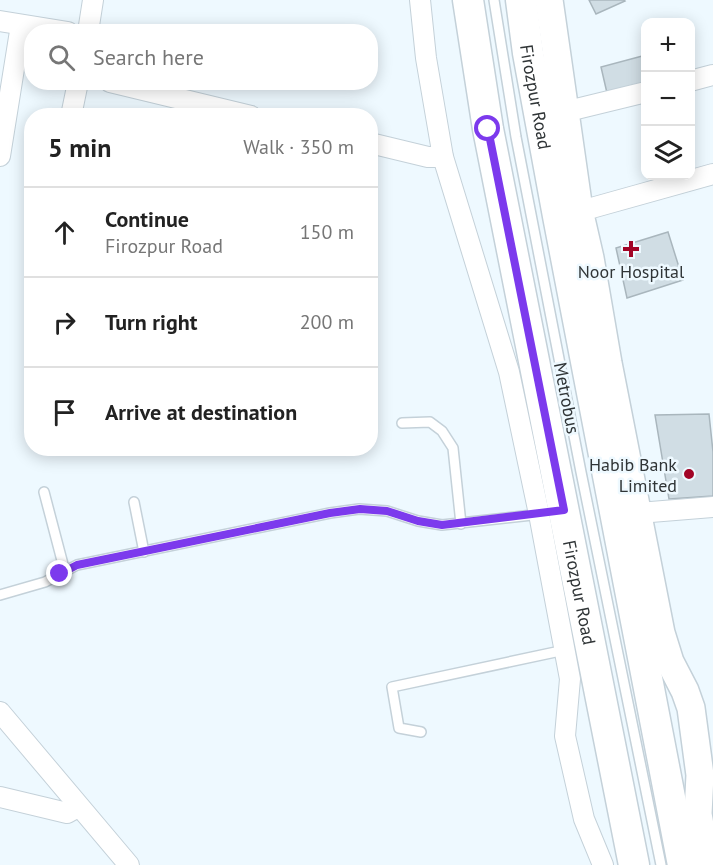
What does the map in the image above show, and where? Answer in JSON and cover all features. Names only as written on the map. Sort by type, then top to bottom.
[{"type":"main road","name":"Firozpur Road","points":[[468,0],[552,512],[634,865]]},
{"type":"main road","name":"Firozpur Road","points":[[521,0],[528,53],[575,228],[627,514],[683,865]]},
{"type":"street","points":[[89,24],[93,0]]},
{"type":"street","points":[[420,0],[426,58],[443,157],[552,512],[565,650],[570,679],[565,736],[584,819],[603,865]]},
{"type":"street","points":[[549,0],[564,112],[575,228]]},
{"type":"street","points":[[0,21],[24,25]]},
{"type":"street","points":[[0,156],[21,25]]},
{"type":"street","points":[[695,80],[713,75]]},
{"type":"street","points":[[73,108],[76,90]]},
{"type":"street","points":[[143,90],[218,108]]},
{"type":"street","points":[[564,112],[641,93]]},
{"type":"street","points":[[378,145],[428,157],[443,157]]},
{"type":"street","points":[[575,228],[588,209],[713,174]]},
{"type":"street","points":[[707,865],[698,814],[700,775],[691,708],[666,651],[627,514],[713,507]]},
{"type":"street","points":[[0,712],[129,865]]},
{"type":"street","points":[[0,796],[67,813],[78,807]]},
{"type":"lane","name":"Metrobus","points":[[494,0],[518,148],[661,865]]},
{"type":"lane","points":[[402,423],[430,422],[442,431],[453,447],[461,524]]},
{"type":"lane","points":[[44,492],[65,572]]},
{"type":"lane","points":[[134,502],[144,552]]},
{"type":"lane","points":[[0,595],[45,582],[77,565],[330,513],[360,509],[387,511],[418,521],[442,525],[552,512]]},
{"type":"lane","points":[[421,732],[399,728],[392,687],[565,650]]},
{"type":"building","points":[[589,0],[624,0],[625,1],[596,14]]},
{"type":"building","points":[[641,56],[641,85],[607,93],[601,67]]},
{"type":"building","name":"Noor Hospital","points":[[668,232],[683,280],[627,298],[616,248]]},
{"type":"building","name":"Habib Bank Limited","points":[[709,414],[713,452],[713,496],[669,499],[655,415]]},
{"type":"place","name":"Noor Hospital","points":[[631,249]]},
{"type":"place","name":"Habib Bank Limited","points":[[689,474]]},
{"type":"route","points":[[60,574],[77,565],[330,513],[360,509],[387,511],[418,521],[442,525],[564,510],[488,129]]}]
